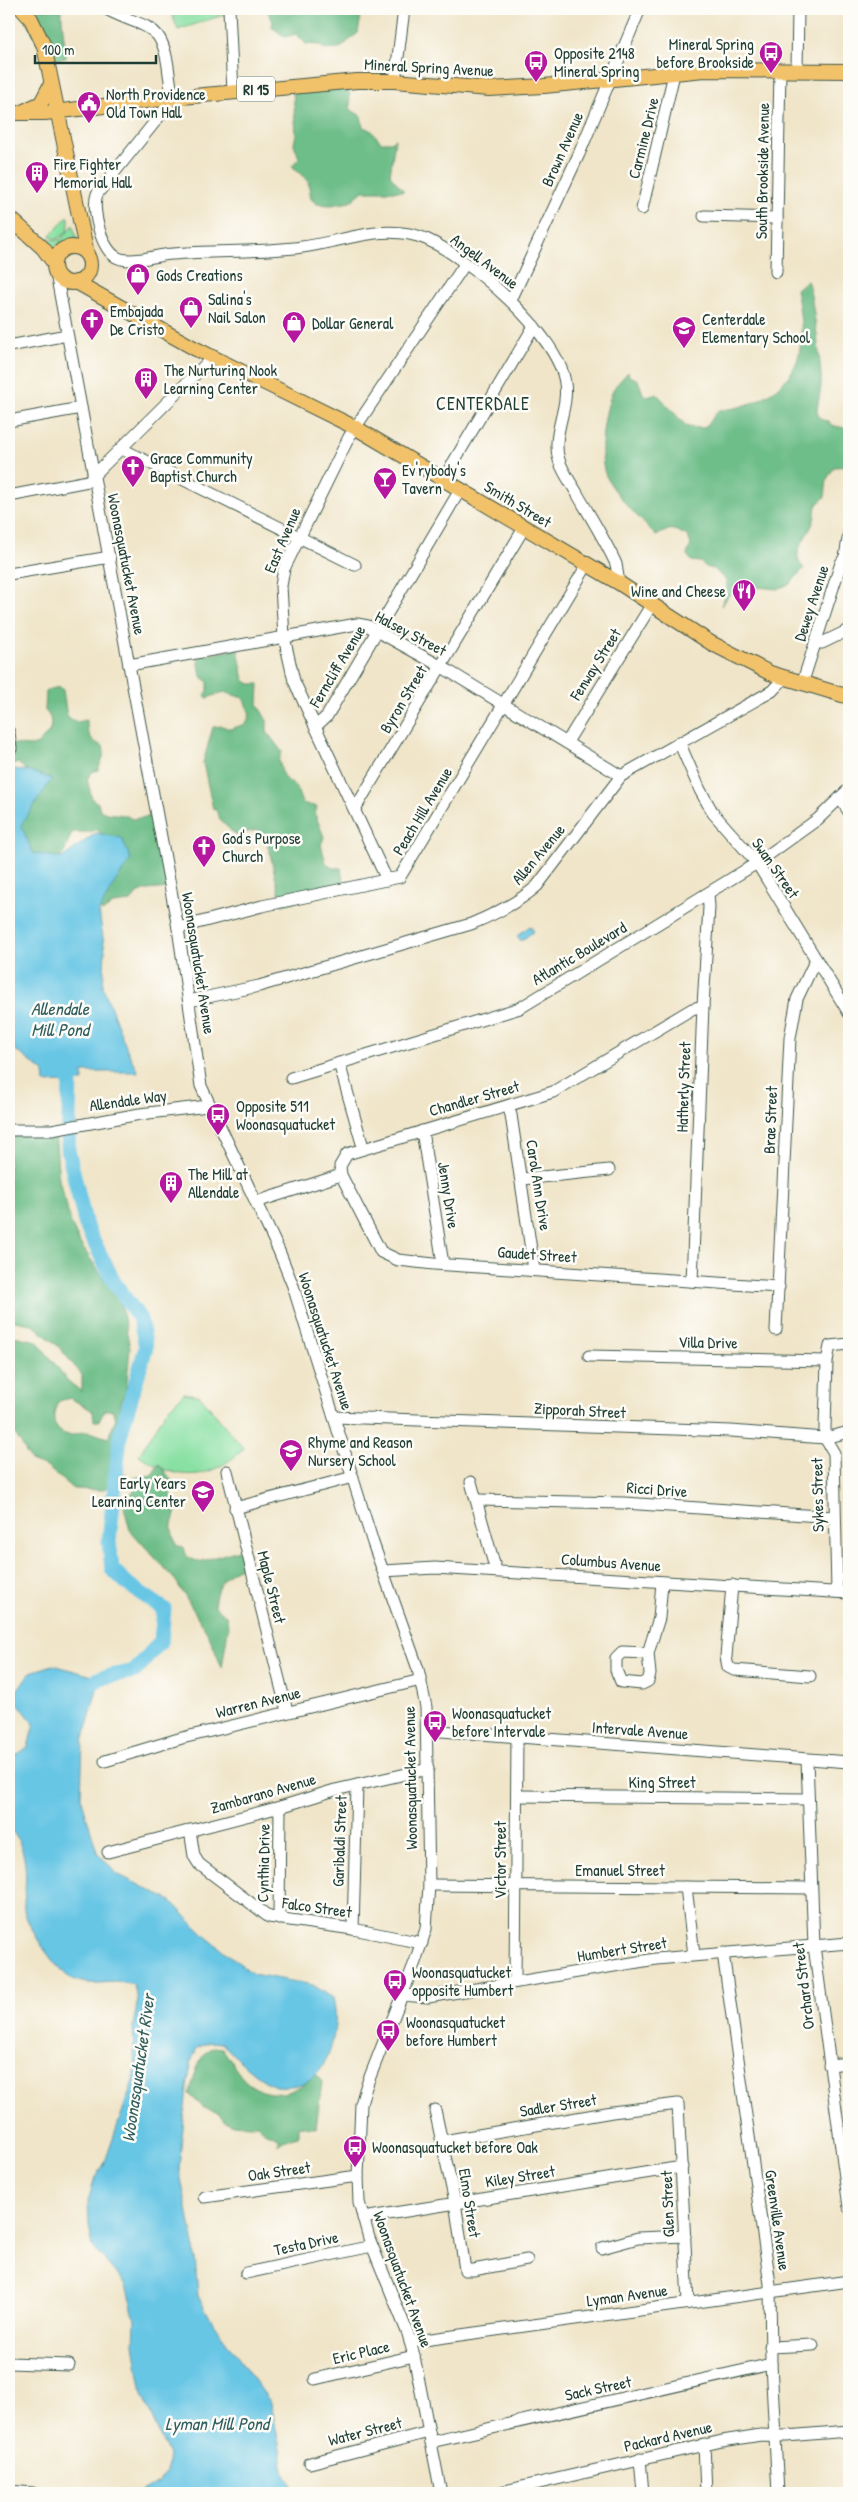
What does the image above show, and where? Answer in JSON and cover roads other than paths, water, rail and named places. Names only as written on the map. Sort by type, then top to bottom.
[{"type":"main road","name":"Smith Street","points":[[22,9],[31,19],[44,46],[89,261],[98,286],[119,305]]},
{"type":"main road","name":"Mineral Spring Avenue","points":[[14,113],[59,111],[318,83],[395,81],[489,88],[610,80],[704,70],[849,71]]},
{"type":"main road","points":[[14,113],[40,103],[51,84]]},
{"type":"main road","points":[[12,226],[43,248],[55,268],[64,281],[74,283],[87,275],[89,261],[80,248],[70,246],[57,254],[55,268]]},
{"type":"main road","name":"Smith Street","points":[[74,283],[119,305],[213,357],[356,428],[619,583],[711,643],[784,678],[849,697]]},
{"type":"street","points":[[106,9],[150,28],[160,37],[166,50],[171,98]]},
{"type":"street","points":[[229,9],[233,92]]},
{"type":"street","points":[[395,81],[404,9]]},
{"type":"street","name":"Brown Avenue","points":[[511,300],[538,243],[640,9]]},
{"type":"street","points":[[798,9],[798,70]]},
{"type":"street","name":"South Brookside Avenue","points":[[776,272],[780,70]]},
{"type":"street","name":"Carmine Drive","points":[[642,210],[674,74]]},
{"type":"street","name":"Angell Avenue","points":[[171,98],[167,106],[101,187],[94,203],[95,217],[106,245],[118,258],[128,260],[178,253],[303,247],[359,235],[391,233],[426,239],[465,264],[511,300],[534,326],[561,365],[566,392],[558,432],[559,460],[613,557],[619,583]]},
{"type":"street","points":[[704,216],[778,218]]},
{"type":"street","name":"East Avenue","points":[[387,880],[294,681],[284,637],[280,586],[284,569],[298,537],[356,428],[465,264]]},
{"type":"street","name":"Woonasquatucket Avenue","points":[[55,268],[178,928],[201,1086],[208,1106],[256,1202],[293,1286],[383,1571],[421,1680],[428,1730],[429,1885],[427,1920],[422,1943],[361,2104],[358,2176],[359,2202],[363,2218],[414,2356],[441,2493]]},
{"type":"street","name":"Woonasquatucket Avenue","points":[[63,310],[66,294],[74,283]]},
{"type":"street","points":[[443,480],[534,326]]},
{"type":"street","points":[[9,346],[67,335]]},
{"type":"street","points":[[9,496],[88,481],[213,357]]},
{"type":"street","points":[[9,421],[80,408]]},
{"type":"street","points":[[122,449],[355,565]]},
{"type":"street","name":"Ferncliff Avenue","points":[[315,727],[327,716],[460,490]]},
{"type":"street","name":"Byron Street","points":[[355,809],[524,528]]},
{"type":"street","name":"Dewey Avenue","points":[[802,684],[841,563],[847,554],[849,533]]},
{"type":"street","points":[[9,574],[110,557]]},
{"type":"street","name":"Peach Hill Avenue","points":[[178,928],[262,906],[397,879],[403,873],[505,705],[587,565]]},
{"type":"street","name":"Fenway Street","points":[[566,742],[652,604]]},
{"type":"street","name":"Halsey Street","points":[[130,665],[357,624],[368,626],[442,667],[621,776]]},
{"type":"street","points":[[815,643],[822,643],[849,630]]},
{"type":"street","name":"Allen Avenue","points":[[189,1001],[268,983],[472,924],[499,912],[526,896],[537,886],[621,776],[772,691],[784,678]]},
{"type":"street","points":[[9,732],[12,749]]},
{"type":"street","name":"Swan Street","points":[[679,742],[700,790],[713,813],[757,863],[849,1013]]},
{"type":"street","name":"Atlantic Boulevard","points":[[291,1078],[520,1008],[757,863],[804,831],[849,789]]},
{"type":"street","points":[[840,798],[849,812]]},
{"type":"street","name":"Hatherly Street","points":[[692,1281],[709,907],[708,894]]},
{"type":"street","name":"Brae Street","points":[[776,1330],[790,1038],[797,999],[816,959]]},
{"type":"street","name":"Chandler Street","points":[[341,1175],[340,1169],[343,1159],[347,1154],[363,1147],[508,1106],[559,1088],[692,1009],[703,1006]]},
{"type":"street","points":[[339,1063],[363,1147]]},
{"type":"street","name":"Allendale Way","points":[[9,1130],[52,1130],[135,1114],[208,1106]]},
{"type":"street","name":"Carol Ann Drive","points":[[508,1106],[522,1179],[534,1270]]},
{"type":"street","name":"Jenny Drive","points":[[422,1131],[443,1264]]},
{"type":"street","points":[[522,1179],[609,1170]]},
{"type":"street","points":[[256,1202],[341,1175]]},
{"type":"street","name":"Gaudet Street","points":[[341,1175],[381,1252],[398,1260],[779,1287]]},
{"type":"street","points":[[827,1361],[830,1346],[849,1344]]},
{"type":"street","name":"Villa Drive","points":[[589,1356],[827,1361]]},
{"type":"street","name":"Sykes Street","points":[[827,1361],[825,1438],[834,1453],[837,1592]]},
{"type":"street","name":"Zipporah Street","points":[[334,1417],[731,1431],[825,1438],[849,1432]]},
{"type":"street","name":"Maple Street","points":[[227,1471],[287,1711]]},
{"type":"street","points":[[236,1508],[353,1477]]},
{"type":"street","points":[[472,1482],[496,1571]]},
{"type":"street","name":"Ricci Drive","points":[[477,1500],[624,1503],[834,1517]]},
{"type":"street","name":"Columbus Avenue","points":[[383,1571],[428,1568],[496,1571],[837,1592]]},
{"type":"street","points":[[648,1653],[659,1618],[662,1582]]},
{"type":"street","points":[[732,1585],[726,1657],[728,1667],[734,1670],[810,1676]]},
{"type":"street","points":[[837,1592],[849,1593]]},
{"type":"street","name":"Warren Avenue","points":[[105,1761],[287,1711],[421,1680]]},
{"type":"street","name":"Intervale Avenue","points":[[428,1730],[849,1762]]},
{"type":"street","name":"Victor Street","points":[[515,1982],[517,1738]]},
{"type":"street","name":"Orchard Street","points":[[808,1760],[814,1946],[849,2207]]},
{"type":"street","name":"Zambarano Avenue","points":[[108,1852],[357,1785],[428,1769]]},
{"type":"street","name":"Garibaldi Street","points":[[353,1929],[357,1785]]},
{"type":"street","name":"King Street","points":[[517,1796],[808,1799]]},
{"type":"street","name":"Cynthia Drive","points":[[279,1919],[280,1807]]},
{"type":"street","name":"Falco Street","points":[[190,1830],[194,1856],[199,1864],[261,1911],[279,1919],[353,1929],[422,1943]]},
{"type":"street","name":"Emanuel Street","points":[[429,1885],[811,1888]]},
{"type":"street","points":[[686,1887],[694,1955]]},
{"type":"street","name":"Humbert Street","points":[[401,1996],[428,1997],[694,1955],[849,1943]]},
{"type":"street","name":"Greenville Avenue","points":[[723,1953],[770,2292],[770,2347],[778,2493]]},
{"type":"street","points":[[829,2065],[849,2063]]},
{"type":"street","name":"Sadler Street","points":[[443,2141],[612,2112],[678,2104]]},
{"type":"street","name":"Glen Street","points":[[678,2104],[688,2303]]},
{"type":"street","name":"Elmo Street","points":[[435,2110],[455,2202],[465,2270],[527,2260]]},
{"type":"street","name":"Kiley Street","points":[[363,2218],[682,2167]]},
{"type":"street","name":"Oak Street","points":[[204,2197],[358,2176]]},
{"type":"street","points":[[602,2248],[638,2238],[684,2236]]},
{"type":"street","name":"Testa Drive","points":[[246,2273],[372,2246]]},
{"type":"street","name":"Lyman Avenue","points":[[410,2342],[849,2281]]},
{"type":"street","points":[[770,2347],[813,2345]]},
{"type":"street","name":"Eric Place","points":[[315,2379],[414,2356]]},
{"type":"street","points":[[9,2363],[69,2365]]},
{"type":"street","name":"Sack Street","points":[[430,2437],[771,2364]]},
{"type":"street","name":"Packard Avenue","points":[[496,2493],[704,2444],[747,2437],[849,2431]]},
{"type":"street","name":"Water Street","points":[[310,2463],[430,2437]]},
{"type":"street","points":[[704,2444],[706,2493]]},
{"type":"street","points":[[640,2459],[643,2493]]},
{"type":"street","points":[[9,2491],[32,2493]]},
{"type":"water","name":"Allendale Mill Pond","points":[[9,768],[32,772],[52,779],[21,825],[33,853],[62,858],[96,833],[122,838],[131,860],[115,882],[99,911],[105,951],[103,987],[128,1052],[138,1072],[83,1072],[83,1081],[45,1083],[44,1072],[9,1045]]},
{"type":"water","points":[[530,926],[534,931],[521,941],[517,936]]},
{"type":"water","name":"Lyman Mill Pond","points":[[53,1665],[100,1678],[83,1741],[81,1797],[97,1852],[117,1874],[171,1901],[205,1936],[253,1974],[313,1985],[333,1998],[335,2025],[333,2040],[328,2054],[322,2067],[313,2077],[302,2084],[275,2086],[266,2082],[222,2043],[210,2042],[197,2048],[192,2059],[187,2088],[179,2168],[194,2245],[198,2296],[213,2323],[271,2403],[285,2475],[296,2493],[140,2493],[158,2483],[167,2471],[169,2456],[142,2395],[134,2344],[135,2320],[126,2285],[93,2247],[89,2225],[88,2201],[95,2178],[106,2159],[135,2075],[133,2026],[138,1999],[133,1985],[117,1982],[85,1983],[77,1981],[63,1972],[49,1956],[26,1918],[24,1910],[26,1873],[24,1857],[19,1841],[9,1827],[9,1760],[28,1747],[34,1724],[13,1696],[31,1672]]},
{"type":"waterway","name":"Woonasquatucket River","points":[[62,1064],[70,1082],[68,1150],[86,1226],[114,1282],[140,1319],[146,1347],[120,1436],[109,1541],[112,1569],[129,1585],[164,1609],[161,1641],[135,1671],[100,1678],[84,1690]]},
{"type":"place","name":"Mineral Spring before Brookside","points":[[771,74]]},
{"type":"place","name":"Opposite 2148 Mineral Spring","points":[[536,83]]},
{"type":"place","name":"North Providence Old Town Hall","points":[[89,124]]},
{"type":"place","name":"Fire Fighter Memorial Hall","points":[[37,194]]},
{"type":"place","name":"Gods Creations","points":[[138,296]]},
{"type":"place","name":"Salina's Nail Salon","points":[[191,329]]},
{"type":"place","name":"Embajada De Cristo","points":[[92,341]]},
{"type":"place","name":"Dollar General","points":[[294,344]]},
{"type":"place","name":"Centerdale Elementary School","points":[[684,349]]},
{"type":"place","name":"The Nurturing Nook Learning Center","points":[[146,400]]},
{"type":"place","name":"Grace Community Baptist Church","points":[[133,488]]},
{"type":"place","name":"Ev'rybody's Tavern","points":[[385,500]]},
{"type":"place","name":"Wine and Cheese","points":[[744,612]]},
{"type":"place","name":"God's Purpose Church","points":[[204,868]]},
{"type":"place","name":"Opposite 511 Woonasquatucket","points":[[218,1136]]},
{"type":"place","name":"The Mill at Allendale","points":[[171,1204]]},
{"type":"place","name":"Rhyme and Reason Nursery School","points":[[291,1472]]},
{"type":"place","name":"Early Years Learning Center","points":[[203,1513]]},
{"type":"place","name":"Woonasquatucket before Intervale","points":[[435,1743]]},
{"type":"place","name":"Woonasquatucket opposite Humbert","points":[[395,2002]]},
{"type":"place","name":"Woonasquatucket before Humbert","points":[[388,2052]]},
{"type":"place","name":"Woonasquatucket before Oak","points":[[355,2168]]},
{"type":"district","name":"CENTERDALE","points":[[483,403]]}]
